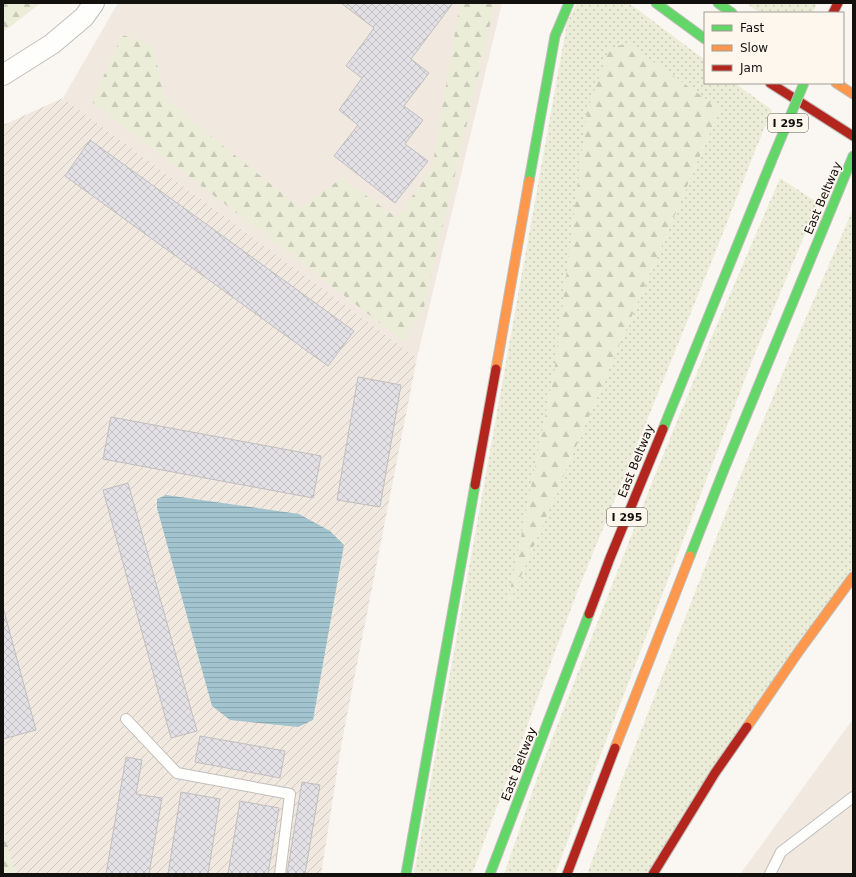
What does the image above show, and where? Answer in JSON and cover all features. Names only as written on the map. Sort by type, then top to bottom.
[{"type":"main road","points":[[555,36],[569,3]]},
{"type":"main road","points":[[656,3],[704,38]]},
{"type":"main road","points":[[718,3],[731,12]]},
{"type":"main road","points":[[406,874],[555,36],[557,10]]},
{"type":"main road","points":[[772,84],[853,136]]},
{"type":"main road","name":"East Beltway","points":[[490,874],[610,558],[804,84]]},
{"type":"main road","points":[[838,84],[853,94]]},
{"type":"main road","name":"East Beltway","points":[[568,874],[585,826],[725,467],[853,156]]},
{"type":"main road","points":[[653,874],[715,773],[799,651],[853,577]]},
{"type":"street","points":[[3,75],[52,44],[84,17],[94,3]]},
{"type":"lane","points":[[126,718],[177,773],[290,794],[280,874]]},
{"type":"lane","points":[[770,874],[781,852],[853,797]]},
{"type":"shaded area","points":[[118,3],[502,3],[417,358],[63,98]]},
{"type":"shaded area","points":[[63,98],[417,358],[342,741],[321,874],[15,874],[3,827],[3,125]]},
{"type":"shaded area","points":[[853,719],[853,874],[740,874],[741,873]]},
{"type":"green space","points":[[3,3],[41,3],[3,32]]},
{"type":"green space","points":[[460,3],[495,4],[423,311],[402,340],[92,102],[122,35],[153,45],[164,98],[300,208],[342,178],[397,218],[432,168]]},
{"type":"green space","points":[[577,3],[629,3],[704,59],[704,84],[736,84],[772,110],[578,590],[472,874],[414,874],[567,23]],"holes":[[[720,109],[507,608],[554,373]]]},
{"type":"green space","points":[[746,3],[817,3],[813,12],[759,12]]},
{"type":"green space","points":[[627,43],[720,109],[506,611],[554,373],[587,111],[609,49]]},
{"type":"green space","points":[[780,178],[818,203],[755,353],[555,874],[504,874],[541,767],[653,480],[709,343]]},
{"type":"green space","points":[[853,209],[853,568],[646,874],[587,874],[623,777],[738,482],[798,336]]},
{"type":"green space","points":[[3,827],[15,874],[3,874]]},
{"type":"water","points":[[166,495],[299,514],[330,531],[344,545],[313,720],[298,727],[230,720],[212,706],[157,508],[157,499]]},
{"type":"building","points":[[341,3],[453,3],[411,59],[429,73],[404,106],[423,120],[405,144],[428,161],[395,203],[334,156],[358,125],[339,110],[362,78],[346,66],[374,28]]},
{"type":"building","points":[[90,140],[354,331],[328,366],[65,176]]},
{"type":"building","points":[[358,377],[401,385],[380,507],[337,500]]},
{"type":"building","points":[[111,417],[321,456],[313,498],[103,459]]},
{"type":"building","points":[[128,483],[197,731],[171,738],[103,490]]},
{"type":"building","points":[[3,607],[36,730],[3,739]]},
{"type":"building","points":[[200,736],[285,751],[280,778],[195,762]]},
{"type":"building","points":[[126,757],[142,760],[136,794],[162,798],[149,874],[106,874]]},
{"type":"building","points":[[302,782],[320,785],[305,874],[287,874]]},
{"type":"building","points":[[181,792],[220,799],[208,874],[168,874]]},
{"type":"building","points":[[240,801],[279,808],[268,874],[228,874]]},
{"type":"traffic: fast","points":[[529,181],[555,36],[569,3]]},
{"type":"traffic: fast","points":[[656,3],[704,38]]},
{"type":"traffic: fast","points":[[718,3],[731,12]]},
{"type":"traffic: fast","points":[[771,162],[804,84]]},
{"type":"traffic: fast","points":[[690,556],[853,156]]},
{"type":"traffic: fast","points":[[663,429],[771,162]]},
{"type":"traffic: fast","points":[[406,874],[475,485]]},
{"type":"traffic: fast","points":[[490,874],[589,614]]},
{"type":"traffic: slow","points":[[838,84],[853,94]]},
{"type":"traffic: slow","points":[[496,369],[529,181]]},
{"type":"traffic: slow","points":[[615,748],[690,556]]},
{"type":"traffic: slow","points":[[747,727],[799,651],[853,577]]},
{"type":"traffic: jam","points":[[834,12],[838,3]]},
{"type":"traffic: jam","points":[[772,84],[853,136]]},
{"type":"traffic: jam","points":[[475,485],[496,369]]},
{"type":"traffic: jam","points":[[589,614],[610,558],[663,429]]},
{"type":"traffic: jam","points":[[653,874],[715,773],[747,727]]},
{"type":"traffic: jam","points":[[567,874],[615,748]]}]
